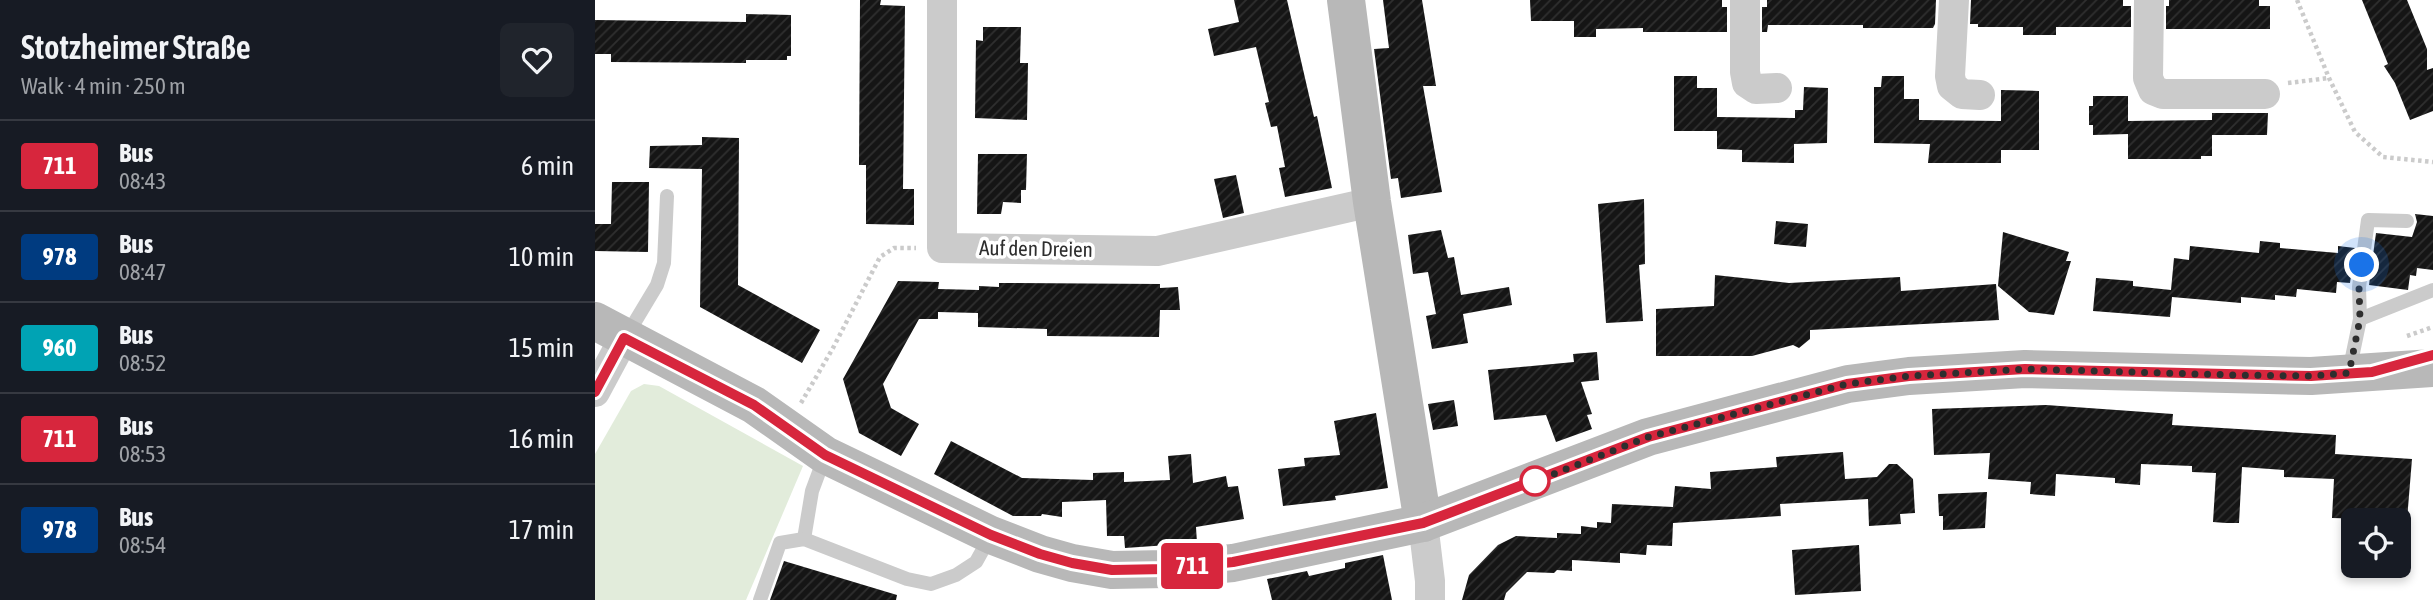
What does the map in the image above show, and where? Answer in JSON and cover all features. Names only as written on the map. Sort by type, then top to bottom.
[{"type":"street","points":[[942,0],[942,248]]},
{"type":"street","points":[[1346,0],[1372,202],[1428,551],[1430,600]]},
{"type":"street","points":[[1745,0],[1747,83],[1756,89],[1777,88]]},
{"type":"street","points":[[1954,0],[1949,76],[1952,86],[1962,94],[1980,95]]},
{"type":"street","points":[[2149,0],[2148,78],[2153,90],[2163,94],[2265,94]]},
{"type":"street","name":"Auf den Dreien","points":[[942,248],[1157,251],[1372,202]]},
{"type":"street","points":[[595,392],[610,330],[754,405],[825,455],[991,535],[1040,554],[1112,570],[1166,569],[1233,562],[1423,523],[1648,437],[1847,384],[1909,376],[2025,369],[2311,376],[2433,368]]},
{"type":"street","points":[[2360,372],[2433,355]]},
{"type":"lane","points":[[610,330],[657,285],[664,263],[667,196]]},
{"type":"lane","points":[[2360,372],[2359,287],[2368,220],[2407,222]]},
{"type":"lane","points":[[2360,319],[2433,290]]},
{"type":"lane","points":[[804,539],[812,491],[825,455]]},
{"type":"lane","points":[[760,600],[779,543],[804,539],[907,579],[931,584],[956,575],[976,562],[991,535]]},
{"type":"path","points":[[2297,0],[2355,132],[2383,157],[2433,162]]},
{"type":"path","points":[[2265,94],[2271,84],[2329,78]]},
{"type":"path","points":[[787,427],[833,348],[880,257],[894,248],[942,248]]},
{"type":"green space","points":[[644,384],[659,386],[803,466],[746,600],[595,600],[595,454],[631,391]]},
{"type":"building","points":[[860,0],[881,0],[880,5],[905,6],[903,189],[914,189],[914,225],[866,224],[866,165],[859,165]]},
{"type":"building","points":[[1234,0],[1287,0],[1314,117],[1317,116],[1332,188],[1285,197],[1279,168],[1285,167],[1277,126],[1271,127],[1265,103],[1269,102],[1256,47],[1214,56],[1208,29],[1239,22]]},
{"type":"building","points":[[1383,0],[1422,0],[1436,86],[1423,86],[1442,192],[1401,198],[1398,178],[1391,179],[1374,49],[1389,48]]},
{"type":"building","points":[[1530,0],[1722,0],[1722,7],[1727,7],[1727,32],[1596,29],[1596,37],[1574,37],[1574,21],[1531,21]]},
{"type":"building","points":[[1767,0],[1936,0],[1935,24],[1933,28],[1768,25],[1767,32],[1762,32],[1762,7],[1767,7]]},
{"type":"building","points":[[1971,0],[2123,0],[2123,6],[2131,6],[2131,27],[2056,27],[2056,35],[2023,35],[2023,27],[1978,27],[1978,24],[1970,24]]},
{"type":"building","points":[[2169,0],[2259,0],[2259,6],[2270,6],[2270,29],[2166,29],[2166,6],[2169,6]]},
{"type":"building","points":[[2362,0],[2407,0],[2427,49],[2427,70],[2433,68],[2433,111],[2410,120],[2395,83],[2384,66],[2388,64]]},
{"type":"building","points":[[746,14],[791,15],[791,56],[787,56],[787,60],[746,60],[746,63],[611,62],[611,54],[595,54],[595,20],[746,22]]},
{"type":"building","points":[[983,27],[1021,27],[1020,63],[1028,63],[1027,120],[975,118],[976,40],[983,41]]},
{"type":"building","points":[[1674,76],[1697,76],[1697,88],[1717,88],[1717,117],[1795,118],[1795,110],[1803,110],[1804,87],[1828,88],[1827,143],[1794,144],[1794,163],[1742,162],[1742,150],[1717,149],[1717,131],[1674,131]]},
{"type":"building","points":[[1882,76],[1904,76],[1904,99],[1919,99],[1919,120],[2001,121],[2001,90],[2039,91],[2039,150],[2001,150],[2001,163],[1928,163],[1930,144],[1874,143],[1874,87],[1881,87]]},
{"type":"building","points":[[2093,96],[2128,96],[2128,121],[2212,120],[2212,113],[2268,113],[2267,135],[2212,135],[2212,156],[2201,156],[2201,159],[2128,159],[2128,134],[2093,135],[2093,125],[2089,125],[2089,106],[2093,106]]},
{"type":"building","points":[[702,137],[739,138],[738,285],[820,330],[802,363],[700,307],[702,169],[649,168],[650,146],[702,145]]},
{"type":"building","points":[[978,154],[1027,154],[1026,190],[1021,190],[1021,203],[1003,202],[1001,214],[977,214]]},
{"type":"building","points":[[1236,175],[1244,213],[1223,218],[1214,179]]},
{"type":"building","points":[[612,182],[649,182],[648,252],[595,251],[595,224],[611,224]]},
{"type":"building","points":[[1644,199],[1645,264],[1639,265],[1643,321],[1606,323],[1598,204]]},
{"type":"building","points":[[2415,214],[2433,216],[2433,270],[2417,268],[2416,276],[2410,275],[2408,290],[2369,285],[2376,233],[2412,237],[2417,222]]},
{"type":"building","points":[[1776,221],[1808,224],[1806,247],[1774,244]]},
{"type":"building","points":[[1441,230],[1448,258],[1454,257],[1461,295],[1509,287],[1512,305],[1463,314],[1468,343],[1432,349],[1426,316],[1436,314],[1428,272],[1413,274],[1408,235]]},
{"type":"building","points":[[2003,232],[2069,252],[2066,261],[2071,261],[2054,315],[2029,312],[1998,286]]},
{"type":"building","points":[[2260,241],[2280,243],[2280,248],[2338,253],[2338,246],[2355,248],[2350,283],[2337,282],[2336,293],[2297,289],[2296,297],[2275,295],[2275,300],[2241,297],[2241,303],[2172,297],[2170,317],[2093,311],[2096,278],[2133,281],[2133,286],[2171,290],[2174,258],[2189,260],[2190,246],[2259,253]]},
{"type":"building","points":[[1715,275],[1789,283],[1900,277],[1901,291],[1996,284],[1999,320],[1810,330],[1810,339],[1799,348],[1793,345],[1752,356],[1656,356],[1656,309],[1714,306]]},
{"type":"building","points":[[898,281],[939,282],[938,289],[979,290],[979,286],[999,287],[999,283],[1160,284],[1160,288],[1178,287],[1180,310],[1160,310],[1159,337],[1047,336],[1047,329],[978,327],[978,313],[938,312],[938,319],[919,319],[883,384],[891,408],[919,424],[901,456],[859,433],[843,379]]},
{"type":"building","points":[[1597,352],[1599,380],[1581,382],[1592,414],[1587,415],[1592,429],[1556,442],[1546,415],[1494,420],[1488,370],[1574,362],[1573,354]]},
{"type":"building","points":[[1454,400],[1458,426],[1433,430],[1428,404]]},
{"type":"building","points":[[2046,405],[2173,414],[2172,425],[2336,435],[2335,454],[2412,459],[2408,508],[2341,508],[2341,518],[2332,518],[2334,479],[2284,477],[2284,470],[2242,467],[2239,523],[2213,522],[2216,473],[2192,472],[2192,466],[2141,464],[2140,485],[2115,483],[2115,478],[2056,474],[2055,496],[2030,494],[2031,482],[1988,479],[1990,453],[1934,455],[1932,409]]},
{"type":"building","points":[[1376,413],[1388,488],[1335,496],[1336,500],[1283,506],[1278,469],[1305,466],[1304,458],[1340,455],[1334,421]]},
{"type":"building","points":[[951,441],[1022,478],[1093,480],[1093,473],[1124,472],[1124,482],[1170,480],[1168,456],[1191,454],[1193,483],[1226,476],[1228,487],[1238,486],[1244,519],[1196,527],[1197,543],[1125,548],[1124,536],[1107,536],[1106,500],[1062,502],[1062,517],[1042,514],[1013,516],[934,474]]},
{"type":"building","points":[[1843,452],[1845,479],[1877,477],[1889,464],[1897,464],[1913,479],[1915,513],[1900,514],[1901,524],[1869,526],[1868,499],[1780,504],[1781,516],[1673,523],[1672,546],[1647,545],[1646,555],[1620,553],[1620,563],[1572,560],[1572,571],[1527,572],[1506,593],[1504,600],[1462,600],[1469,575],[1498,545],[1516,536],[1557,538],[1557,533],[1581,534],[1581,526],[1597,528],[1597,522],[1611,523],[1612,504],[1673,507],[1675,486],[1711,489],[1710,472],[1777,467],[1776,457]]},
{"type":"building","points":[[1987,492],[1985,528],[1943,530],[1938,494]]},
{"type":"building","points":[[1859,545],[1861,591],[1795,595],[1792,550]]},
{"type":"building","points":[[1383,555],[1392,600],[1272,600],[1267,579],[1307,571],[1309,576],[1345,568],[1345,563]]},
{"type":"building","points":[[784,561],[897,595],[896,600],[770,600]]},
{"type":"bus line","name":"711","points":[[595,392],[624,338],[754,405],[825,455],[991,535],[1072,563],[1112,570],[1166,569],[1233,562],[1423,523],[1648,437],[1847,384],[1909,376],[2025,369],[2311,376],[2372,372],[2433,355]]},
{"type":"route","points":[[1535,481],[1533,482],[1648,437],[1847,384],[1909,376],[2025,369],[2311,376],[2349,373],[2360,319],[2359,287],[2362,265]]}]
